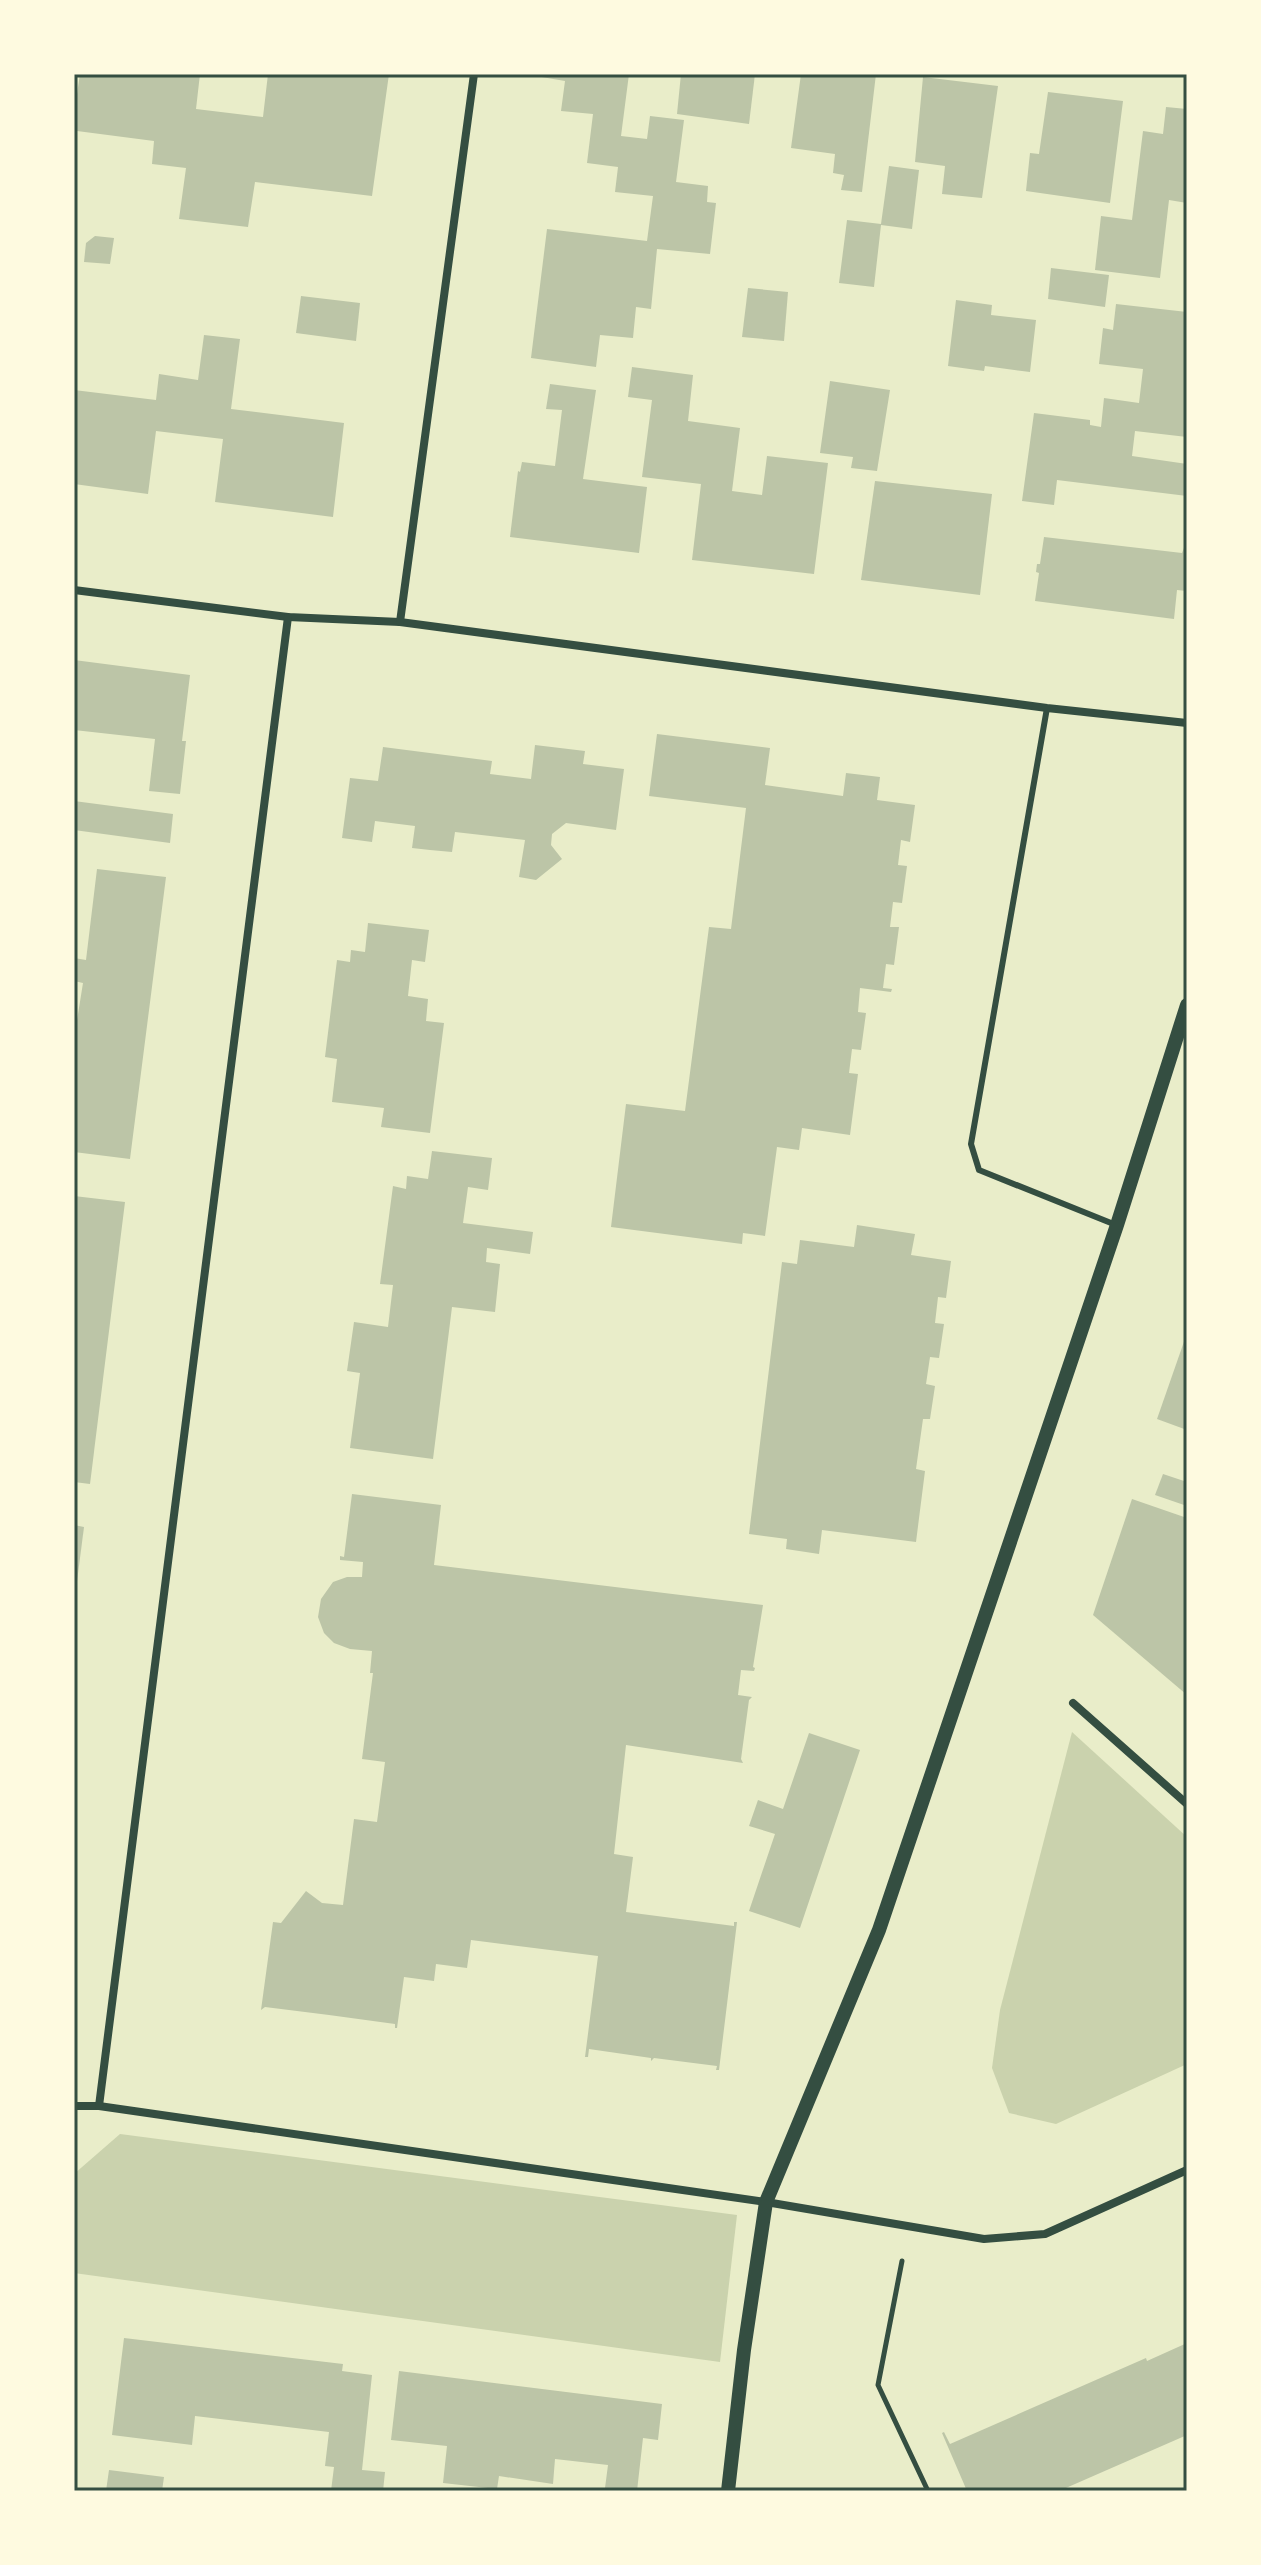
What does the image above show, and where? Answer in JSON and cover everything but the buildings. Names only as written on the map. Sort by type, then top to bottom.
[{"type":"street","points":[[400,622],[474,74]]},
{"type":"street","points":[[74,590],[288,617],[400,622],[1047,708],[1187,723]]},
{"type":"street","points":[[99,2106],[288,617]]},
{"type":"street","points":[[728,2491],[744,2350],[766,2202],[879,1930],[1117,1225],[1187,1005]]},
{"type":"street","points":[[1073,1703],[1187,1804]]},
{"type":"street","points":[[74,2106],[99,2106],[766,2202],[984,2239],[1045,2234],[1187,2170]]},
{"type":"lane","points":[[1047,708],[971,1144],[979,1170],[1117,1225]]},
{"type":"path","points":[[909,2226],[878,2385],[928,2491]]},
{"type":"green space","points":[[1072,1732],[1187,1837],[1187,2064],[1056,2124],[1009,2113],[992,2068],[1000,2010]]},
{"type":"green space","points":[[120,2134],[737,2215],[720,2362],[74,2273],[74,2174]]}]
